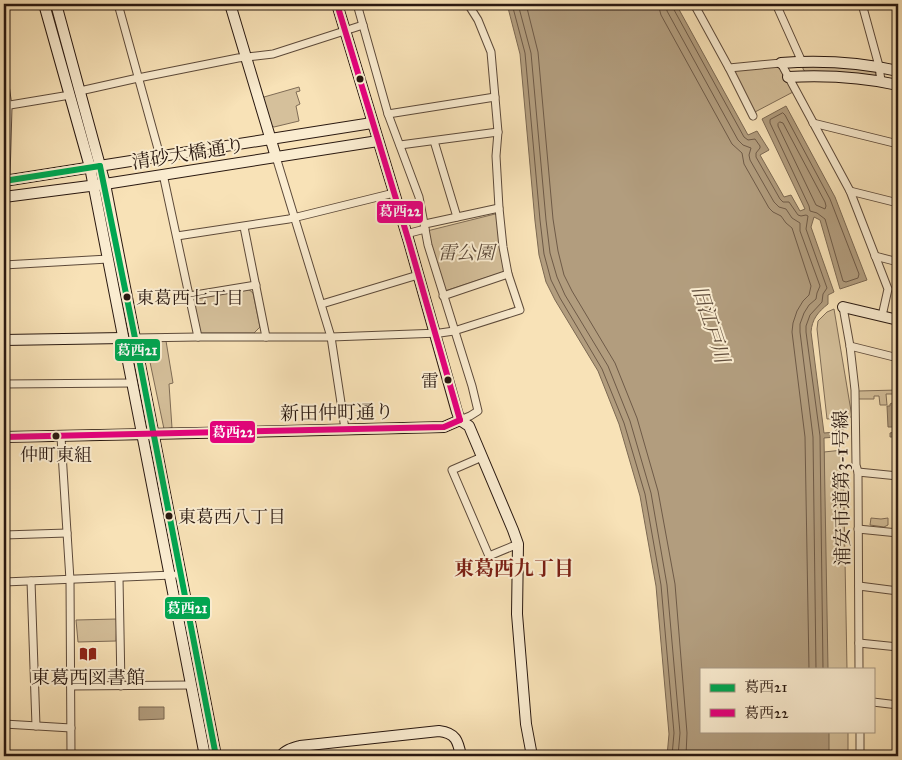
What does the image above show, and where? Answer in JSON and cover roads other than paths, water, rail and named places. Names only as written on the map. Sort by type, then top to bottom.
[{"type":"street","points":[[44,4],[70,95],[95,166],[104,184],[154,435],[190,685],[205,756]]},
{"type":"street","points":[[56,4],[80,91],[95,166],[94,186],[142,435],[216,756]]},
{"type":"street","points":[[118,4],[160,156]]},
{"type":"street","points":[[337,4],[455,406],[460,420],[469,426],[518,544],[517,614],[526,724],[532,756]]},
{"type":"street","points":[[357,4],[388,114],[419,197],[428,245],[472,386],[478,411],[460,420]]},
{"type":"street","points":[[135,338],[331,337],[435,333],[454,331],[520,310],[508,274],[503,247],[496,156],[498,132],[491,52],[478,20],[468,4]]},
{"type":"street","points":[[694,4],[753,116]]},
{"type":"street","points":[[776,4],[802,62]]},
{"type":"street","points":[[862,4],[879,66],[880,81]]},
{"type":"street","points":[[233,5],[246,57],[331,337],[345,429]]},
{"type":"street","points":[[80,91],[238,58],[273,54],[363,25]]},
{"type":"street","points":[[729,68],[781,63],[834,61],[879,66],[898,71]]},
{"type":"street","points":[[781,63],[850,191],[888,290],[882,316]]},
{"type":"street","points":[[788,76],[851,77],[898,85]]},
{"type":"street","points":[[4,77],[6,107],[4,248]]},
{"type":"street","points":[[6,107],[70,95]]},
{"type":"street","points":[[388,114],[495,97]]},
{"type":"street","name":"清砂大橋通り","points":[[5,181],[372,123]]},
{"type":"street","points":[[813,123],[898,144]]},
{"type":"street","points":[[400,146],[498,132]]},
{"type":"street","name":"清砂大橋通り","points":[[4,197],[94,186],[378,141]]},
{"type":"street","points":[[434,141],[457,217]]},
{"type":"street","points":[[163,174],[198,337]]},
{"type":"street","points":[[850,191],[898,203]]},
{"type":"street","points":[[176,236],[295,218],[394,193]]},
{"type":"street","points":[[406,234],[425,226],[457,217],[499,208]]},
{"type":"street","points":[[244,227],[266,337]]},
{"type":"street","points":[[875,256],[898,262]]},
{"type":"street","points":[[4,265],[108,260]]},
{"type":"street","points":[[443,296],[508,274]]},
{"type":"street","points":[[322,304],[418,275]]},
{"type":"street","points":[[189,296],[256,286]]},
{"type":"street","points":[[843,307],[898,320]]},
{"type":"street","name":"浦安市道第3-1号線","points":[[843,307],[855,390],[856,465],[858,472],[859,668]]},
{"type":"street","points":[[4,340],[123,338]]},
{"type":"street","points":[[850,346],[898,358]]},
{"type":"street","points":[[4,384],[132,382]]},
{"type":"street","name":"新田仲町通り","points":[[4,437],[154,435],[444,426],[460,420]]},
{"type":"street","points":[[61,437],[70,580],[71,756]]},
{"type":"street","points":[[482,457],[452,470],[489,556],[518,544]]},
{"type":"street","points":[[858,472],[898,476]]},
{"type":"street","points":[[858,529],[898,533]]},
{"type":"street","points":[[4,535],[67,533]]},
{"type":"street","points":[[4,582],[175,575]]},
{"type":"street","points":[[119,578],[121,686]]},
{"type":"street","points":[[32,581],[36,726]]},
{"type":"street","points":[[859,586],[898,591]]},
{"type":"street","points":[[859,643],[898,647]]},
{"type":"street","points":[[71,686],[190,685]]},
{"type":"street","points":[[874,702],[898,704]]},
{"type":"street","points":[[4,724],[71,728]]},
{"type":"street","points":[[281,756],[292,748],[300,746],[439,731],[447,732],[456,739],[461,756]]},
{"type":"street","points":[[860,732],[860,756]]},
{"type":"water","name":"旧江戸川","points":[[507,4],[676,4],[748,135],[757,131],[769,150],[760,155],[784,197],[791,195],[800,211],[805,209],[762,119],[786,106],[835,197],[867,280],[840,289],[820,220],[814,217],[811,227],[834,292],[828,295],[828,304],[816,316],[811,332],[824,433],[843,429],[843,440],[837,441],[836,437],[824,438],[828,668],[700,668],[700,732],[829,732],[829,756],[667,756],[669,734],[656,586],[640,496],[619,424],[598,371],[546,282],[539,255],[535,221],[520,54]]},
{"type":"water","points":[[896,397],[898,397],[898,441],[895,441],[894,437],[890,437],[890,433],[894,432],[894,427],[888,427],[887,406],[894,402]]},
{"type":"water","points":[[139,707],[164,707],[164,719],[139,720]]},
{"type":"place","name":"東葛西七丁目","points":[[127,297]]},
{"type":"place","name":"雷","points":[[448,380]]},
{"type":"place","name":"仲町東組","points":[[56,436]]},
{"type":"place","name":"東葛西八丁目","points":[[169,516]]},
{"type":"place","name":"東葛西図書館","points":[[88,654]]},
{"type":"district","name":"東葛西九丁目","points":[[514,568]]},
{"type":"park label","name":"雷公園","points":[[466,252]]}]
